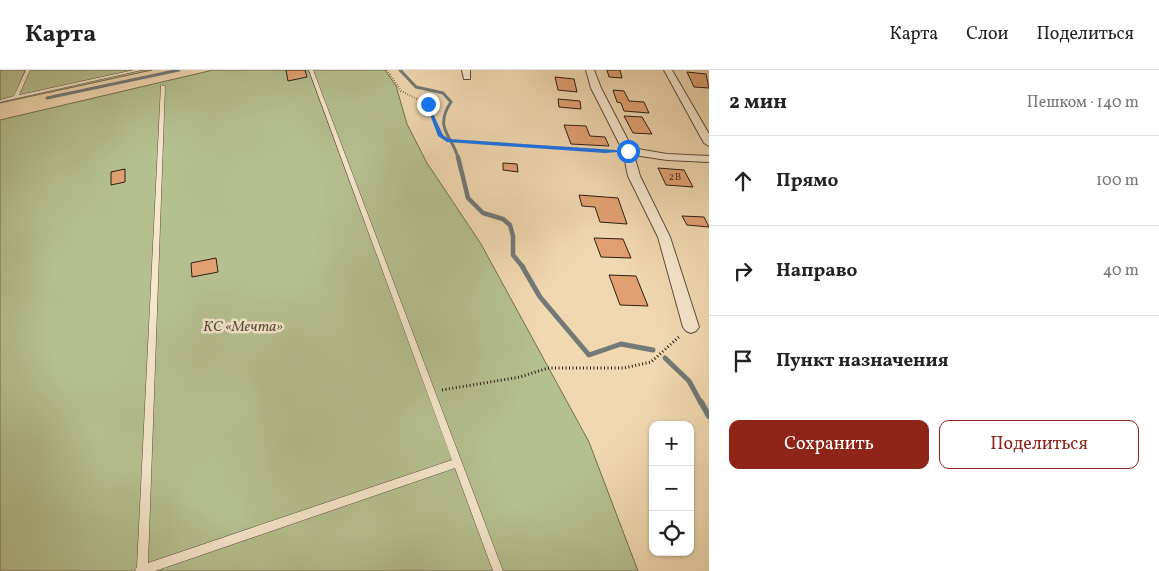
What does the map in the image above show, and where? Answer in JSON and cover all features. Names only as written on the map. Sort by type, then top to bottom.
[{"type":"street","points":[[590,70],[596,88],[628,151],[634,176],[664,237],[691,327]]},
{"type":"street","points":[[668,70],[709,143]]},
{"type":"street","points":[[628,151],[668,157],[709,159]]},
{"type":"lane","points":[[16,96],[28,70]]},
{"type":"lane","points":[[0,101],[140,70]]},
{"type":"lane","points":[[311,70],[498,571]]},
{"type":"lane","points":[[163,86],[141,571],[458,462]]},
{"type":"path","points":[[387,70],[401,91],[428,104],[441,136],[447,140],[628,151]]},
{"type":"path","points":[[432,392],[520,377],[548,368],[624,368],[651,362],[691,327]]},
{"type":"green space","points":[[0,70],[152,70],[0,103]]},
{"type":"green space","name":"КС «Мечта»","points":[[213,70],[385,70],[396,86],[407,124],[427,163],[481,244],[589,442],[638,571],[0,571],[0,120]]},
{"type":"building","points":[[286,70],[305,70],[307,77],[288,81]]},
{"type":"building","points":[[607,70],[620,70],[622,78],[609,77]]},
{"type":"building","points":[[687,72],[706,74],[709,88],[694,87]]},
{"type":"building","points":[[555,77],[574,79],[577,92],[558,90]]},
{"type":"building","points":[[613,90],[624,91],[629,101],[644,102],[649,113],[624,111],[621,103],[617,102]]},
{"type":"building","points":[[558,99],[580,101],[581,109],[559,107]]},
{"type":"building","points":[[624,116],[642,117],[652,134],[633,133]]},
{"type":"building","points":[[564,125],[586,126],[590,136],[605,137],[609,146],[571,144]]},
{"type":"building","points":[[503,163],[517,164],[518,172],[503,170]]},
{"type":"building","points":[[658,168],[684,170],[693,187],[666,185]]},
{"type":"building","points":[[125,169],[125,182],[111,185],[111,172]]},
{"type":"building","points":[[579,195],[618,198],[627,224],[600,222],[595,207],[582,206]]},
{"type":"building","points":[[682,216],[704,217],[709,227],[687,225]]},
{"type":"building","points":[[594,238],[623,239],[631,258],[601,257]]},
{"type":"building","points":[[216,258],[218,272],[192,277],[191,263]]},
{"type":"building","points":[[609,275],[636,276],[648,306],[620,305]]},
{"type":"waterway","points":[[47,98],[179,70]]},
{"type":"waterway","points":[[400,70],[416,87],[443,93],[451,102],[446,111],[444,126],[458,158]]},
{"type":"waterway","points":[[458,157],[468,198],[483,213],[503,219],[510,225],[513,236],[513,255],[523,267]]},
{"type":"waterway","points":[[522,266],[540,297],[589,355],[621,344],[653,350]]},
{"type":"waterway","points":[[665,358],[689,381],[701,403]]},
{"type":"waterway","points":[[701,402],[709,416]]},
{"type":"route","points":[[428,104],[441,136],[447,140],[605,152],[628,151]]}]
